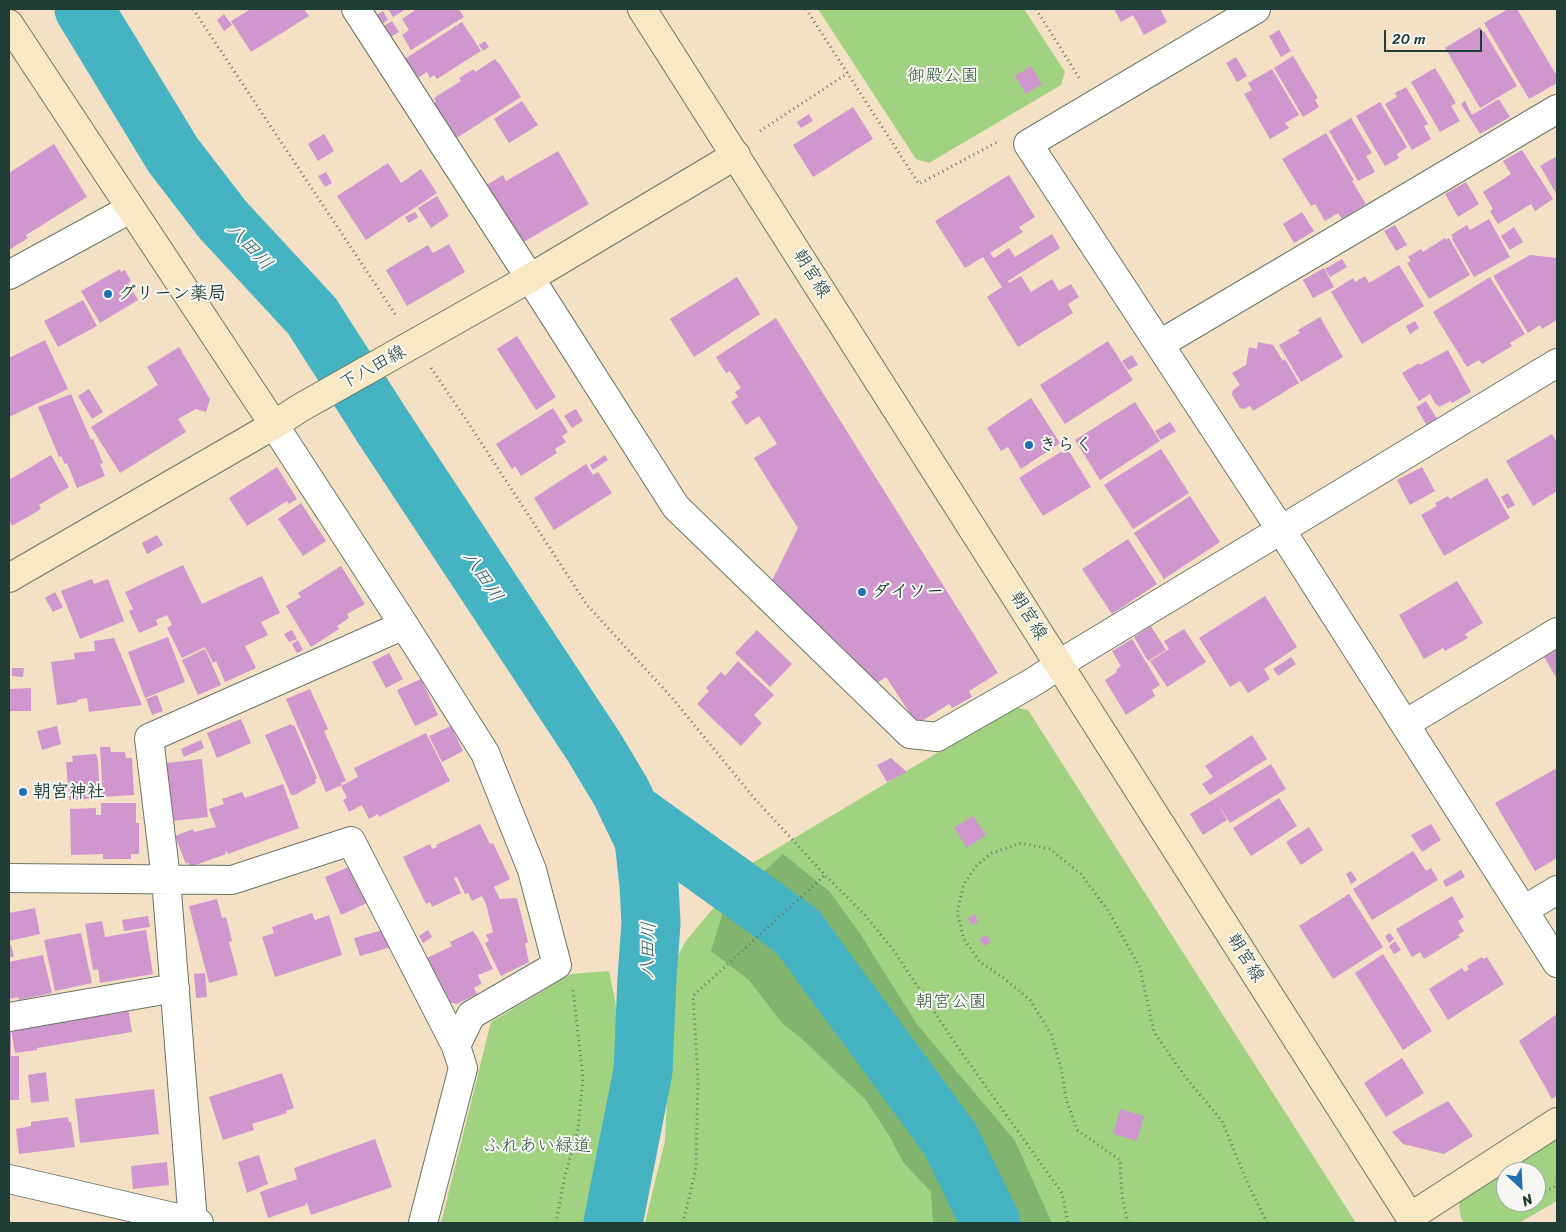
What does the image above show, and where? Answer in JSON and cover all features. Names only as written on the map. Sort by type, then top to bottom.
[{"type":"street","points":[[356,9],[676,507],[910,734],[937,737],[1035,681],[1074,655],[1557,363]]},
{"type":"street","name":"朝宮線","points":[[642,9],[1412,1220]]},
{"type":"street","points":[[1256,9],[1028,144],[1281,530],[1557,963]]},
{"type":"street","points":[[9,24],[274,425],[485,753],[532,870],[557,965],[471,1015],[456,1046]]},
{"type":"street","points":[[1160,344],[1557,109]]},
{"type":"street","name":"下八田線","points":[[9,578],[274,425],[300,408],[530,278],[736,155]]},
{"type":"street","points":[[9,275],[130,209]]},
{"type":"street","points":[[9,1179],[196,1222],[166,879],[149,738],[404,625]]},
{"type":"street","points":[[1405,724],[1557,632]]},
{"type":"street","points":[[9,878],[232,880],[351,841],[456,1046],[463,1068],[423,1223]]},
{"type":"street","points":[[1524,910],[1557,890]]},
{"type":"street","points":[[9,1017],[175,988]]},
{"type":"street","points":[[1412,1220],[1557,1122]]},
{"type":"path","points":[[193,9],[587,605],[673,700],[754,798],[825,876],[865,915],[894,951],[958,1049],[1062,1193],[1068,1223]]},
{"type":"path","points":[[806,9],[919,184],[1004,138]]},
{"type":"path","points":[[1036,9],[1081,80]]},
{"type":"path","points":[[760,131],[848,73]]},
{"type":"path","points":[[1128,1223],[1122,1196],[1120,1160],[1077,1130],[1066,1100],[1061,1067],[1051,1034],[1030,1000],[980,962],[964,939],[957,913],[964,884],[976,864],[992,852],[1021,843],[1050,849],[1081,874],[1109,912],[1140,968],[1154,1032],[1186,1078],[1222,1121],[1248,1184],[1267,1223]]},
{"type":"path","points":[[683,1223],[696,1168],[698,1078],[693,996],[825,876]]},
{"type":"path","points":[[1546,1191],[1554,1187],[1557,1182]]},
{"type":"green space","name":"御殿公園","points":[[818,9],[1024,9],[1065,72],[1061,85],[929,163],[916,159]]},
{"type":"green space","name":"朝宮公園","points":[[1014,707],[1028,710],[1356,1223],[645,1223],[665,1141],[668,1078],[665,979],[686,941],[749,865]]},
{"type":"green space","points":[[783,854],[829,891],[859,932],[916,1023],[1015,1141],[1052,1223],[933,1223],[931,1192],[903,1162],[890,1137],[866,1100],[801,1038],[782,1023],[749,980],[711,951],[724,909]]},
{"type":"green space","name":"ふれあい緑道","points":[[609,971],[620,1025],[619,1102],[607,1178],[595,1223],[441,1223],[491,1022],[571,974]]},
{"type":"green space","points":[[1557,1136],[1557,1201],[1546,1207],[1546,1162],[1516,1162]]},
{"type":"green space","points":[[1496,1175],[1496,1212],[1538,1212],[1519,1223],[1464,1223],[1459,1206],[1462,1196]]},
{"type":"building","points":[[251,9],[304,9],[309,16],[251,52],[231,21]]},
{"type":"building","points":[[388,9],[406,9],[393,17]]},
{"type":"building","points":[[417,9],[459,9],[464,17],[411,50],[402,35],[409,30],[402,19]]},
{"type":"building","points":[[1114,9],[1160,9],[1167,22],[1144,35],[1133,15],[1121,22]]},
{"type":"building","points":[[1508,9],[1517,9],[1557,76],[1557,83],[1529,99],[1484,23]]},
{"type":"building","points":[[383,11],[388,20],[371,31],[365,22]]},
{"type":"building","points":[[224,14],[232,25],[224,31],[217,20]]},
{"type":"building","points":[[392,21],[399,32],[379,44],[372,33]]},
{"type":"building","points":[[462,22],[481,51],[437,79],[434,75],[430,78],[427,72],[407,85],[394,66]]},
{"type":"building","points":[[1480,27],[1517,86],[1480,108],[1445,48]]},
{"type":"building","points":[[1279,30],[1291,51],[1281,57],[1269,36]]},
{"type":"building","points":[[485,41],[489,47],[483,51],[479,45]]},
{"type":"building","points":[[1293,56],[1318,98],[1315,100],[1319,107],[1303,117],[1274,68]]},
{"type":"building","points":[[1236,57],[1247,76],[1237,82],[1226,63]]},
{"type":"building","points":[[495,59],[521,97],[444,146],[422,111],[436,102],[434,98],[461,81],[459,78],[474,69],[475,72]]},
{"type":"building","points":[[1031,66],[1042,84],[1026,94],[1015,76]]},
{"type":"building","points":[[1435,68],[1456,103],[1451,106],[1460,121],[1440,132],[1411,82]]},
{"type":"building","points":[[1272,69],[1299,115],[1285,123],[1289,128],[1270,139],[1244,94],[1252,90],[1248,83]]},
{"type":"building","points":[[1406,87],[1428,124],[1424,126],[1431,139],[1412,150],[1385,104],[1397,97],[1395,93]]},
{"type":"building","points":[[1499,99],[1510,117],[1480,134],[1461,104],[1465,101],[1472,115]]},
{"type":"building","points":[[522,101],[538,125],[509,143],[494,119]]},
{"type":"building","points":[[1380,102],[1407,147],[1397,154],[1399,158],[1385,166],[1356,116]]},
{"type":"building","points":[[853,107],[873,139],[813,177],[793,145]]},
{"type":"building","points":[[809,114],[813,121],[801,128],[797,122]]},
{"type":"building","points":[[1351,118],[1372,153],[1366,156],[1375,172],[1358,181],[1329,131]]},
{"type":"building","points":[[1326,133],[1366,204],[1342,219],[1338,213],[1325,221],[1315,204],[1311,206],[1282,159]]},
{"type":"building","points":[[324,134],[334,151],[318,161],[308,144]]},
{"type":"building","points":[[54,144],[87,197],[26,235],[28,238],[9,250],[9,173]]},
{"type":"building","points":[[1522,150],[1553,199],[1535,211],[1531,204],[1498,224],[1490,211],[1493,209],[1483,192],[1511,174],[1503,161]]},
{"type":"building","points":[[558,151],[589,204],[520,244],[477,191],[503,175],[506,181]]},
{"type":"building","points":[[1557,156],[1557,195],[1540,166]]},
{"type":"building","points":[[388,163],[401,183],[421,169],[437,193],[366,240],[337,196]]},
{"type":"building","points":[[326,172],[332,183],[325,187],[318,176]]},
{"type":"building","points":[[1009,175],[1035,217],[1019,227],[1023,232],[990,253],[994,258],[1009,248],[1015,257],[1052,234],[1060,248],[1008,281],[1009,283],[1021,276],[1031,292],[1052,279],[1059,291],[1071,284],[1079,297],[1068,304],[1073,313],[1018,347],[987,297],[1002,287],[983,257],[965,268],[935,221]]},
{"type":"building","points":[[1466,182],[1479,204],[1458,217],[1445,194]]},
{"type":"building","points":[[437,196],[449,216],[431,228],[418,208]]},
{"type":"building","points":[[415,212],[418,217],[409,223],[405,217]]},
{"type":"building","points":[[1302,212],[1314,231],[1294,243],[1283,224]]},
{"type":"building","points":[[1489,219],[1510,257],[1474,277],[1451,235],[1467,225],[1470,230]]},
{"type":"building","points":[[1395,225],[1407,245],[1396,251],[1384,231]]},
{"type":"building","points":[[1514,227],[1523,242],[1510,250],[1501,236]]},
{"type":"building","points":[[1445,238],[1446,240],[1449,238],[1470,275],[1429,299],[1407,263],[1411,261],[1408,257],[1421,249],[1423,252]]},
{"type":"building","points":[[449,244],[465,272],[407,306],[386,270],[428,245],[433,253]]},
{"type":"building","points":[[1530,255],[1557,258],[1557,320],[1542,329],[1540,325],[1528,333],[1493,276]]},
{"type":"building","points":[[1342,259],[1347,267],[1330,277],[1325,269]]},
{"type":"building","points":[[1399,265],[1424,306],[1362,344],[1331,292],[1353,278],[1355,282],[1365,276],[1369,283]]},
{"type":"building","points":[[1324,268],[1334,287],[1313,298],[1303,280]]},
{"type":"building","points":[[120,269],[121,272],[125,270],[131,281],[128,283],[138,300],[100,323],[81,291]]},
{"type":"building","points":[[737,277],[760,314],[694,357],[670,319]]},
{"type":"building","points":[[1490,277],[1525,334],[1510,343],[1512,346],[1482,364],[1479,360],[1467,367],[1433,312]]},
{"type":"building","points":[[83,300],[97,326],[58,347],[44,321]]},
{"type":"building","points":[[1320,317],[1343,357],[1301,382],[1279,345],[1300,333],[1298,330]]},
{"type":"building","points":[[776,318],[998,673],[969,691],[972,697],[952,708],[949,704],[917,724],[886,677],[868,689],[767,591],[798,528],[754,458],[777,444],[759,416],[746,425],[731,402],[738,397],[735,392],[741,388],[730,371],[726,373],[716,357]]},
{"type":"building","points":[[1415,321],[1419,328],[1410,334],[1406,326]]},
{"type":"building","points":[[517,336],[556,397],[536,410],[497,349]]},
{"type":"building","points":[[45,340],[68,389],[9,417],[9,358]]},
{"type":"building","points":[[1108,341],[1133,380],[1065,424],[1040,385]]},
{"type":"building","points":[[1258,342],[1273,345],[1283,361],[1285,359],[1299,383],[1253,411],[1250,406],[1244,409],[1240,408],[1232,395],[1233,390],[1240,385],[1232,373],[1246,365],[1249,347],[1257,349]]},
{"type":"building","points":[[179,347],[210,399],[206,412],[196,409],[178,419],[186,432],[120,473],[91,427],[158,385],[147,367]]},
{"type":"building","points":[[1448,350],[1471,392],[1452,403],[1451,401],[1439,407],[1430,394],[1419,401],[1402,373]]},
{"type":"building","points":[[1132,355],[1138,365],[1128,370],[1122,361]]},
{"type":"building","points":[[89,389],[103,412],[92,419],[78,396]]},
{"type":"building","points":[[71,394],[103,463],[100,464],[105,476],[77,488],[67,463],[65,464],[61,456],[59,457],[38,407]]},
{"type":"building","points":[[1031,398],[1060,443],[1021,469],[1008,447],[1001,451],[987,428]]},
{"type":"building","points":[[1426,401],[1438,420],[1427,426],[1416,407]]},
{"type":"building","points":[[1135,402],[1160,441],[1100,480],[1075,440]]},
{"type":"building","points":[[553,408],[568,432],[562,436],[566,442],[555,449],[557,453],[521,476],[515,466],[512,469],[496,444]]},
{"type":"building","points":[[576,409],[583,421],[572,428],[564,416]]},
{"type":"building","points":[[1170,422],[1176,431],[1161,440],[1155,431]]},
{"type":"building","points":[[1552,434],[1557,442],[1557,491],[1533,506],[1506,461]]},
{"type":"building","points":[[1067,448],[1091,487],[1043,516],[1019,478]]},
{"type":"building","points":[[1161,449],[1189,493],[1133,529],[1104,485]]},
{"type":"building","points":[[51,455],[69,487],[39,505],[41,509],[12,526],[9,519],[9,480]]},
{"type":"building","points":[[605,455],[608,460],[593,470],[590,465]]},
{"type":"building","points":[[586,464],[593,475],[598,472],[612,493],[554,530],[534,498]]},
{"type":"building","points":[[277,467],[297,499],[289,504],[287,501],[247,526],[229,498]]},
{"type":"building","points":[[1422,467],[1435,491],[1410,505],[1397,480]]},
{"type":"building","points":[[1487,478],[1510,518],[1444,556],[1421,515],[1437,506],[1435,503],[1448,496],[1450,499]]},
{"type":"building","points":[[1508,493],[1515,505],[1508,509],[1501,497]]},
{"type":"building","points":[[1190,496],[1220,542],[1164,579],[1134,533]]},
{"type":"building","points":[[301,503],[326,541],[303,556],[278,519]]},
{"type":"building","points":[[157,535],[163,545],[147,554],[142,543]]},
{"type":"building","points":[[1128,539],[1157,584],[1112,614],[1082,569]]},
{"type":"building","points":[[183,565],[202,604],[262,576],[280,613],[261,622],[268,635],[245,646],[256,668],[225,682],[216,661],[213,663],[205,647],[182,658],[167,628],[172,625],[167,615],[156,620],[158,625],[139,633],[129,611],[133,609],[125,592]]},
{"type":"building","points":[[341,566],[365,604],[347,614],[349,618],[337,626],[339,629],[311,647],[286,606],[301,597],[298,593]]},
{"type":"building","points":[[92,579],[94,584],[108,579],[124,621],[80,639],[61,591]]},
{"type":"building","points":[[1457,581],[1483,623],[1465,634],[1468,638],[1445,651],[1443,648],[1424,659],[1399,615]]},
{"type":"building","points":[[55,592],[63,607],[53,612],[45,598]]},
{"type":"building","points":[[1265,596],[1297,647],[1264,669],[1270,679],[1248,693],[1240,681],[1230,687],[1199,638]]},
{"type":"building","points":[[1151,626],[1166,650],[1148,661],[1134,637]]},
{"type":"building","points":[[1184,629],[1206,662],[1167,687],[1150,661],[1169,649],[1164,641]]},
{"type":"building","points":[[292,630],[297,639],[289,642],[284,634]]},
{"type":"building","points":[[757,630],[792,664],[770,687],[735,653]]},
{"type":"building","points":[[168,637],[185,682],[145,698],[128,652]]},
{"type":"building","points":[[114,638],[142,705],[89,712],[87,698],[77,700],[77,702],[57,705],[51,662],[75,659],[74,653],[95,651],[94,641]]},
{"type":"building","points":[[1132,639],[1160,685],[1152,690],[1155,696],[1126,715],[1105,680],[1117,672],[1116,670],[1121,666],[1112,651]]},
{"type":"building","points":[[298,640],[303,650],[297,653],[292,644]]},
{"type":"building","points":[[205,649],[221,685],[198,695],[182,660]]},
{"type":"building","points":[[1557,649],[1557,679],[1544,657]]},
{"type":"building","points":[[389,653],[403,679],[386,688],[372,662]]},
{"type":"building","points":[[1291,657],[1296,664],[1278,676],[1273,669]]},
{"type":"building","points":[[738,661],[774,695],[754,715],[762,723],[741,746],[697,704],[709,691],[706,688],[721,672],[725,676]]},
{"type":"building","points":[[12,668],[24,668],[23,677],[12,676]]},
{"type":"building","points":[[421,679],[438,715],[415,726],[397,690]]},
{"type":"building","points":[[31,688],[31,711],[9,711],[9,689]]},
{"type":"building","points":[[310,689],[328,729],[324,731],[346,781],[341,783],[342,785],[326,792],[286,699]]},
{"type":"building","points":[[157,695],[163,711],[152,715],[146,699]]},
{"type":"building","points":[[241,719],[251,743],[217,758],[207,733]]},
{"type":"building","points":[[291,724],[292,726],[294,725],[317,778],[315,780],[316,783],[293,796],[265,735]]},
{"type":"building","points":[[57,726],[61,744],[42,750],[37,731]]},
{"type":"building","points":[[451,726],[463,751],[442,762],[429,736]]},
{"type":"building","points":[[426,733],[450,781],[379,817],[378,814],[369,819],[362,805],[349,812],[343,800],[347,798],[341,786],[358,777],[354,768]]},
{"type":"building","points":[[1252,735],[1267,759],[1210,795],[1202,784],[1213,777],[1205,766]]},
{"type":"building","points":[[201,740],[204,748],[184,757],[181,749]]},
{"type":"building","points":[[100,747],[110,747],[111,752],[125,752],[126,758],[132,758],[134,795],[103,797]]},
{"type":"building","points":[[96,754],[100,798],[69,800],[66,762],[73,762],[72,756]]},
{"type":"building","points":[[891,758],[907,772],[887,782],[877,765]]},
{"type":"building","points":[[202,759],[208,817],[172,821],[166,763]]},
{"type":"building","points":[[1271,764],[1286,789],[1230,823],[1217,803],[1227,820],[1203,835],[1190,814]]},
{"type":"building","points":[[1557,768],[1557,858],[1535,871],[1495,803]]},
{"type":"building","points":[[283,784],[299,828],[228,854],[227,851],[225,852],[226,854],[190,867],[188,862],[186,864],[175,836],[193,829],[194,832],[216,827],[209,809],[224,804],[222,799],[242,792],[245,798]]},
{"type":"building","points":[[1279,798],[1297,826],[1251,856],[1233,828]]},
{"type":"building","points":[[101,803],[136,803],[136,823],[139,823],[139,854],[131,854],[131,859],[103,859],[103,854],[71,855],[70,809],[96,808],[96,815],[101,815]]},
{"type":"building","points":[[973,816],[986,835],[967,848],[954,828]]},
{"type":"building","points":[[480,824],[490,844],[493,843],[510,879],[494,887],[500,899],[517,898],[528,942],[525,944],[529,962],[501,976],[485,943],[489,941],[486,935],[493,932],[482,896],[472,901],[468,893],[465,894],[457,877],[454,878],[461,893],[432,907],[430,902],[426,904],[403,857],[430,844],[432,849],[437,847],[436,845]]},
{"type":"building","points":[[1431,824],[1441,840],[1422,852],[1411,835]]},
{"type":"building","points":[[1309,827],[1323,850],[1301,865],[1286,842]]},
{"type":"building","points":[[1413,851],[1426,871],[1431,868],[1438,880],[1372,920],[1353,889]]},
{"type":"building","points":[[351,866],[367,903],[341,915],[325,877]]},
{"type":"building","points":[[1461,870],[1465,877],[1446,887],[1443,881]]},
{"type":"building","points":[[1351,871],[1357,880],[1351,884],[1346,874]]},
{"type":"building","points":[[1349,894],[1383,947],[1333,979],[1299,926]]},
{"type":"building","points":[[1452,896],[1464,917],[1458,921],[1464,931],[1458,935],[1460,937],[1424,959],[1420,952],[1412,957],[1396,929]]},
{"type":"building","points":[[217,899],[222,918],[226,917],[232,941],[229,942],[238,975],[209,983],[189,906]]},
{"type":"building","points":[[35,908],[40,934],[9,941],[9,913]]},
{"type":"building","points":[[312,913],[315,920],[329,915],[342,955],[275,977],[262,937],[274,933],[272,927]]},
{"type":"building","points":[[975,914],[978,922],[971,925],[968,918]]},
{"type":"building","points":[[148,916],[150,927],[124,931],[122,920]]},
{"type":"building","points":[[102,921],[105,937],[146,930],[153,974],[100,983],[98,969],[93,970],[85,924]]},
{"type":"building","points":[[383,930],[391,947],[360,956],[354,938]]},
{"type":"building","points":[[428,930],[432,937],[423,943],[419,936]]},
{"type":"building","points":[[473,931],[493,969],[478,975],[481,984],[474,988],[477,994],[457,1004],[442,1001],[425,963],[429,961],[427,958],[452,946],[450,942]]},
{"type":"building","points":[[81,933],[92,983],[55,991],[44,940]]},
{"type":"building","points":[[1390,933],[1394,939],[1389,943],[1385,936]]},
{"type":"building","points":[[987,935],[991,942],[984,946],[979,939]]},
{"type":"building","points":[[1395,941],[1401,950],[1394,954],[1389,946]]},
{"type":"building","points":[[11,945],[14,956],[9,958],[9,946]]},
{"type":"building","points":[[1383,954],[1432,1031],[1403,1050],[1355,973]]},
{"type":"building","points":[[43,955],[52,993],[19,1000],[18,997],[9,999],[9,962]]},
{"type":"building","points":[[1482,957],[1484,959],[1487,957],[1504,984],[1448,1020],[1429,989],[1462,968],[1465,972],[1469,969],[1467,966]]},
{"type":"building","points":[[205,973],[207,997],[196,998],[194,974]]},
{"type":"building","points":[[128,1008],[132,1032],[15,1053],[11,1028]]},
{"type":"building","points":[[1557,1014],[1557,1096],[1552,1099],[1519,1041]]},
{"type":"building","points":[[9,1030],[11,1030],[11,1056],[19,1056],[19,1100],[9,1100]]},
{"type":"building","points":[[1402,1058],[1424,1093],[1386,1117],[1364,1083]]},
{"type":"building","points":[[46,1072],[49,1101],[31,1103],[28,1075]]},
{"type":"building","points":[[282,1073],[294,1108],[286,1111],[287,1113],[252,1124],[254,1130],[223,1140],[209,1097]]},
{"type":"building","points":[[154,1089],[159,1134],[80,1143],[75,1099]]},
{"type":"building","points":[[1448,1101],[1473,1136],[1444,1154],[1403,1144],[1392,1132]]},
{"type":"building","points":[[1120,1109],[1144,1116],[1137,1141],[1113,1134]]},
{"type":"building","points":[[68,1117],[69,1122],[71,1122],[75,1147],[19,1154],[16,1129],[31,1126],[31,1122]]},
{"type":"building","points":[[375,1139],[392,1187],[311,1215],[307,1203],[306,1205],[268,1218],[260,1192],[297,1179],[294,1168]]},
{"type":"building","points":[[259,1155],[268,1184],[247,1193],[238,1162]]},
{"type":"building","points":[[167,1162],[169,1185],[133,1189],[131,1166]]},
{"type":"waterway","name":"八田川","points":[[84,9],[173,155],[223,220],[312,316],[594,747],[621,792],[644,840],[651,923],[643,1071],[613,1223]]},
{"type":"waterway","points":[[630,811],[797,931],[950,1139],[991,1223]]},
{"type":"place","name":"グリーン薬局","points":[[108,294]]},
{"type":"place","name":"きらく","points":[[1029,445]]},
{"type":"place","name":"ダイソー","points":[[862,592]]},
{"type":"place","name":"朝宮神社","points":[[23,792]]}]
